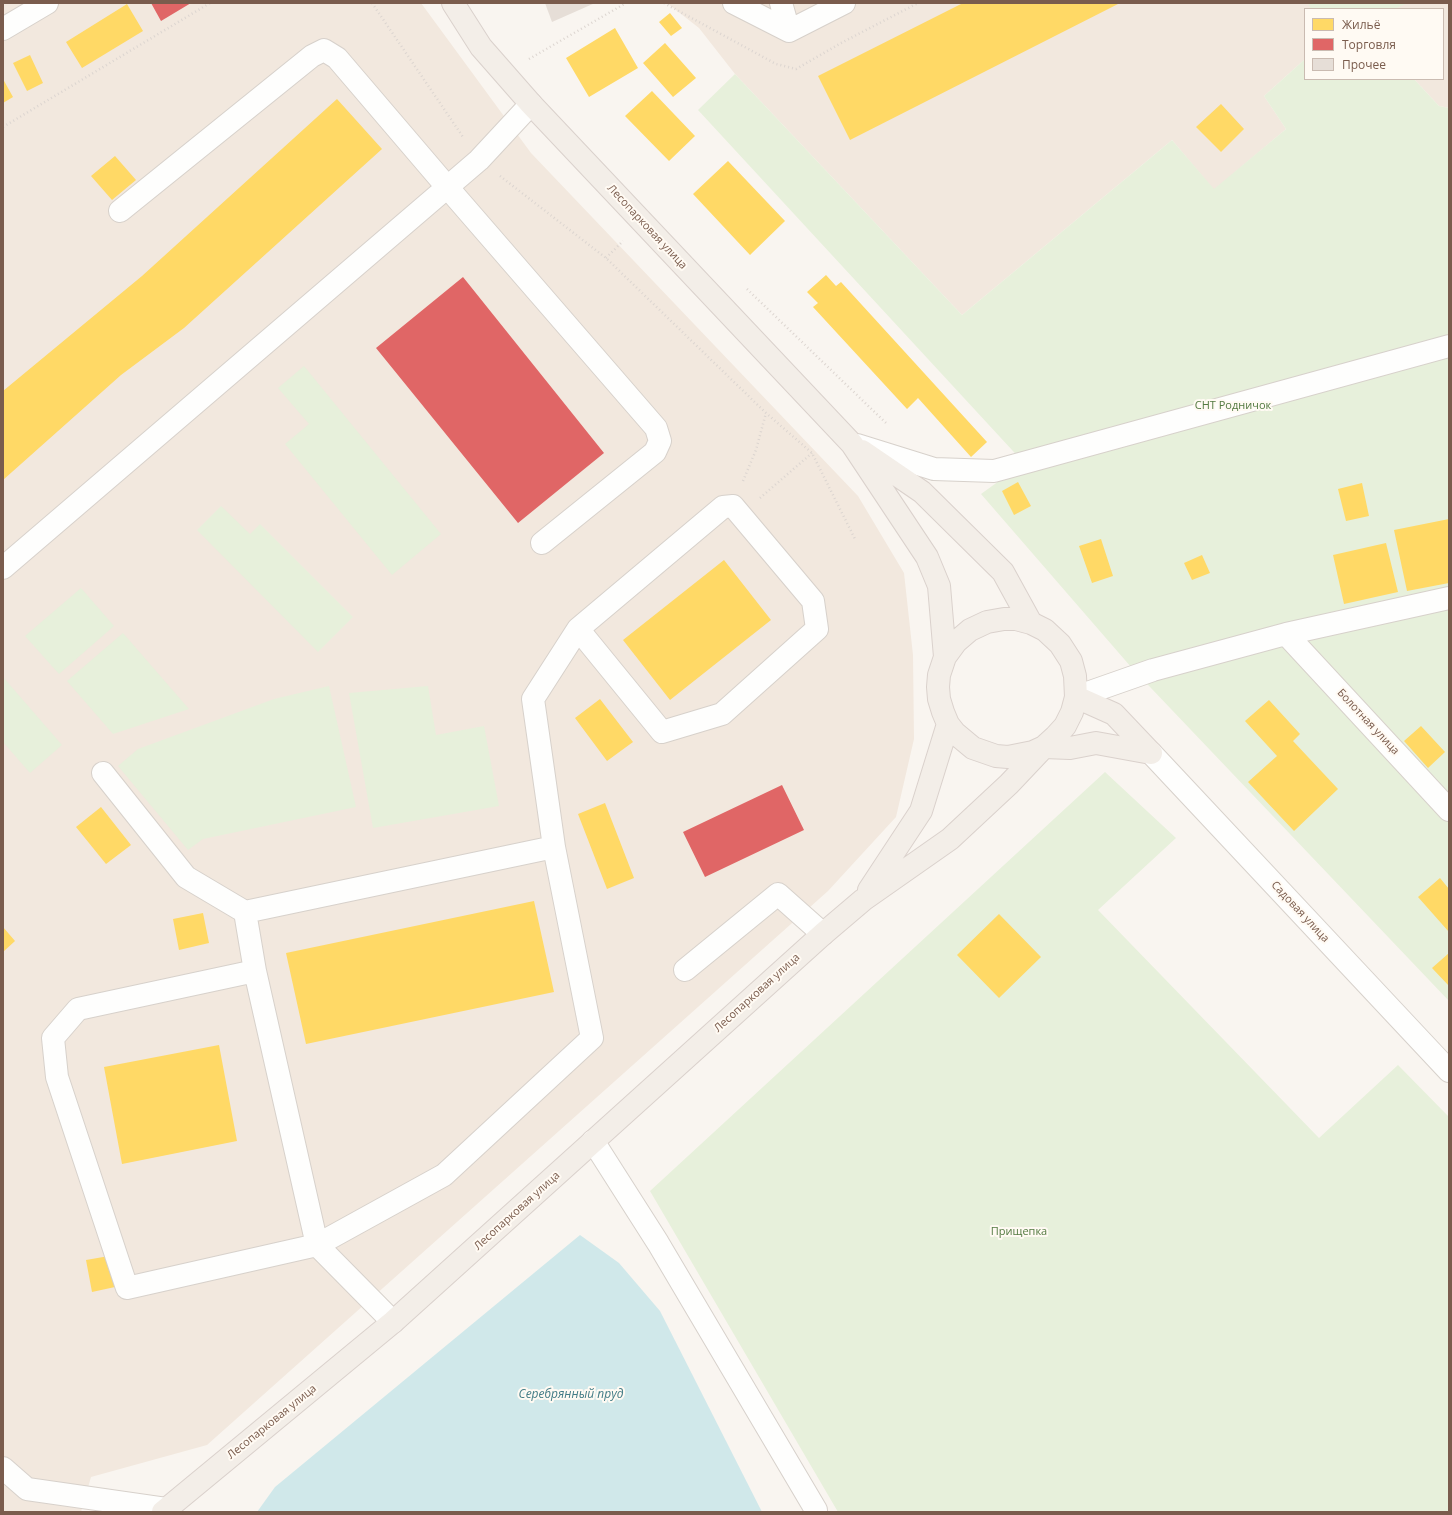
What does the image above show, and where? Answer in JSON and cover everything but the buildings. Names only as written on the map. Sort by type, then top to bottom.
[{"type":"main road","name":"Лесопарковая улица","points":[[453,3],[481,47],[531,104],[852,444]]},
{"type":"main road","points":[[852,444],[922,492],[1003,572],[1031,623]]},
{"type":"main road","points":[[852,444],[927,557],[938,586],[945,657]]},
{"type":"main road","points":[[863,900],[950,839],[1009,784],[1044,747],[1055,737],[1065,726],[1072,712],[1076,696],[1076,676],[1070,661],[1060,644],[1045,630],[1031,623],[1004,619],[987,622],[970,630],[956,642],[945,657],[939,675],[938,687],[939,699],[948,724],[955,734],[974,748],[996,756],[1020,756],[1044,747],[1070,748],[1096,743],[1151,753]]},
{"type":"main road","points":[[1076,696],[1114,714],[1151,753]]},
{"type":"main road","points":[[863,900],[921,811],[948,724]]},
{"type":"main road","name":"Лесопарковая улица","points":[[164,1511],[393,1322],[823,934],[863,900]]},
{"type":"street","points":[[3,29],[47,3]]},
{"type":"street","points":[[734,3],[789,31]]},
{"type":"street","points":[[781,3],[789,31]]},
{"type":"street","points":[[789,31],[844,3]]},
{"type":"street","points":[[120,211],[312,56],[324,50],[337,58],[656,428],[660,441],[655,452],[542,543]]},
{"type":"street","points":[[3,568],[448,188],[479,160],[531,104]]},
{"type":"street","points":[[852,444],[934,469],[994,470],[1449,346]]},
{"type":"street","points":[[255,971],[78,1009],[53,1038],[57,1077],[127,1288],[316,1245],[444,1175],[592,1038],[554,847],[533,699],[578,630],[723,507],[736,510],[813,601],[817,629],[722,714],[662,732],[578,630]]},
{"type":"street","points":[[1076,696],[1153,670],[1286,634],[1449,598]]},
{"type":"street","name":"Болотная улица","points":[[1286,634],[1449,810]]},
{"type":"street","name":"Садовая улица","points":[[1151,753],[1449,1071]]},
{"type":"street","points":[[103,773],[186,877],[245,912],[554,847]]},
{"type":"street","points":[[685,970],[778,894],[823,934]]},
{"type":"street","points":[[245,912],[255,971],[316,1245],[393,1322]]},
{"type":"street","points":[[593,1141],[658,1242],[816,1510]]},
{"type":"street","points":[[3,1468],[28,1489],[164,1511]]},
{"type":"path","points":[[3,127],[210,3]]},
{"type":"path","points":[[372,3],[479,160],[606,258],[766,413],[812,453],[855,539]]},
{"type":"path","points":[[526,61],[626,3]]},
{"type":"path","points":[[606,258],[624,241]]},
{"type":"path","points":[[745,287],[888,425]]},
{"type":"path","points":[[736,510],[756,450],[766,413]]},
{"type":"path","points":[[736,510],[812,453]]},
{"type":"shaded area","points":[[3,3],[421,3],[531,153],[858,496],[904,573],[913,655],[914,739],[896,817],[828,891],[207,1445],[91,1477],[81,1512],[3,1512]]},
{"type":"shaded area","points":[[667,3],[1449,3],[1449,108],[1439,106],[1415,80],[1444,80],[1444,8],[1304,8],[1304,60],[1264,96],[1286,129],[1214,190],[1172,140],[962,315],[735,74],[699,28]]},
{"type":"green space","points":[[1308,3],[1407,3],[1397,8],[1310,8]]},
{"type":"green space","name":"СНТ Родничок","points":[[1304,60],[1304,80],[1415,80],[1439,106],[1449,108],[1449,1001],[1131,667],[981,494],[1024,463],[698,110],[735,74],[962,315],[1172,140],[1214,189],[1286,129],[1264,96]]},
{"type":"green space","points":[[304,366],[441,534],[392,575],[285,444],[309,424],[278,388]]},
{"type":"green space","points":[[221,506],[250,534],[260,524],[353,617],[318,652],[197,530]]},
{"type":"green space","points":[[81,588],[114,626],[59,674],[25,636]]},
{"type":"green space","points":[[123,633],[189,709],[113,734],[67,681]]},
{"type":"green space","points":[[3,677],[62,745],[30,773],[3,742]]},
{"type":"green space","points":[[329,686],[356,807],[203,839],[188,850],[118,766],[138,749],[274,699]]},
{"type":"green space","points":[[428,686],[436,735],[484,726],[499,806],[373,828],[349,693]]},
{"type":"green space","name":"Прищепка","points":[[1105,772],[1176,838],[1098,910],[1319,1138],[1398,1065],[1449,1117],[1449,1512],[838,1512],[650,1191]]},
{"type":"water","name":"Серебрянный пруд","points":[[580,1235],[619,1263],[660,1311],[762,1512],[257,1512],[275,1487]]}]
